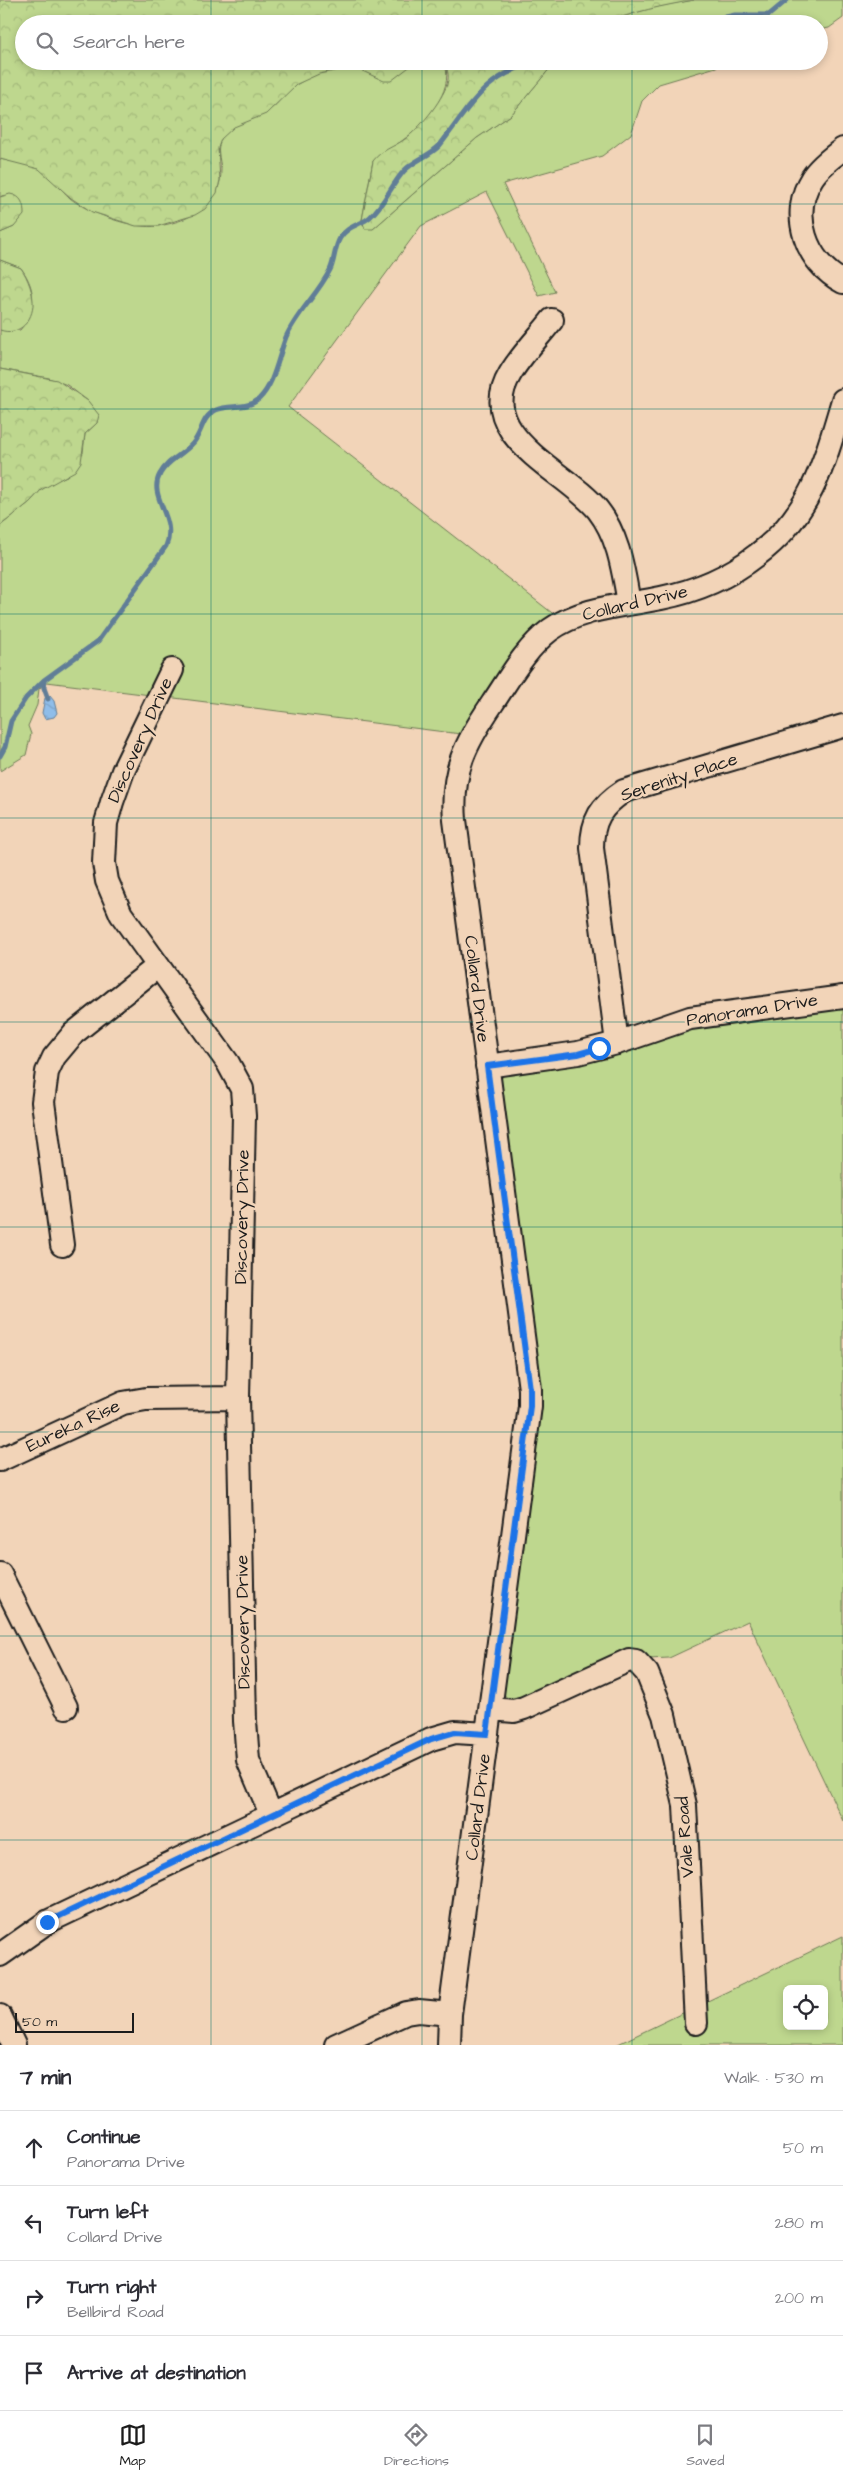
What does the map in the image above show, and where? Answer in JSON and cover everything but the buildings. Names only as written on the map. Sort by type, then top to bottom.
[{"type":"street","points":[[843,149],[830,158],[812,178],[803,198],[802,217],[804,236],[812,254],[824,268],[843,282]]},
{"type":"street","points":[[552,320],[510,373],[504,387],[502,402],[504,419],[512,435],[527,450],[572,484],[599,511],[616,541],[629,603]]},
{"type":"street","name":"Collard Drive","points":[[450,2045],[450,2014],[530,1406],[454,810],[454,786],[461,758],[475,729],[534,645],[550,630],[565,621],[585,613],[690,591],[714,581],[752,559],[782,533],[801,510],[815,486],[843,400]]},
{"type":"street","name":"Discovery Drive","points":[[172,670],[123,771],[106,823],[103,844],[107,881],[121,914],[228,1063],[242,1089],[244,1116],[238,1398],[246,1745],[254,1775],[271,1814]]},
{"type":"street","name":"Serenity Place","points":[[617,1043],[592,848],[592,830],[600,814],[611,800],[624,792],[843,726]]},
{"type":"street","points":[[62,1245],[44,1102],[47,1072],[54,1057],[74,1033],[158,966]]},
{"type":"street","name":"Panorama Drive","points":[[487,1066],[578,1054],[690,1018],[843,997]]},
{"type":"street","name":"Eureka Rise","points":[[0,1460],[122,1403],[146,1400],[238,1398]]},
{"type":"street","points":[[0,1574],[66,1707]]},
{"type":"street","name":"Vale Road","points":[[491,1709],[514,1711],[524,1708],[624,1662],[636,1661],[647,1672],[664,1716],[685,1805],[696,2023]]},
{"type":"street","points":[[0,1955],[47,1922],[431,1739],[455,1732],[487,1734]]},
{"type":"street","points":[[336,2045],[406,2013],[419,2011],[450,2014]]},
{"type":"street","points":[[0,2016],[14,2045]]},
{"type":"green space","points":[[0,0],[694,0],[628,15],[15,15],[15,70],[339,70],[319,74],[297,84],[266,114],[234,127],[221,139],[218,148],[220,180],[217,193],[205,209],[195,215],[158,226],[136,226],[92,212],[71,198],[39,169],[0,159]]},
{"type":"green space","points":[[694,0],[843,0],[843,18],[828,28],[828,15],[626,15]]},
{"type":"green space","points":[[328,70],[364,70],[378,78],[401,70],[446,70],[444,91],[426,120],[406,138],[373,161],[362,220],[373,229],[477,138],[511,115],[548,70],[706,70],[659,84],[642,101],[631,134],[602,156],[503,184],[555,292],[539,296],[487,192],[421,226],[288,407],[556,616],[461,734],[47,682],[39,689],[37,705],[28,726],[31,734],[26,755],[0,771],[0,526],[30,502],[41,490],[52,482],[67,476],[83,453],[85,434],[97,423],[88,401],[67,385],[49,378],[0,369],[0,330],[20,330],[29,315],[33,300],[30,284],[21,268],[0,260],[0,233],[14,227],[4,195],[0,197],[0,159],[40,169],[70,198],[100,215],[125,223],[148,227],[170,224],[192,215],[210,202],[220,182],[219,146],[225,133],[231,128],[266,112],[295,86],[319,73]]},
{"type":"green space","points":[[360,70],[405,70],[391,81],[384,81]]},
{"type":"green space","points":[[447,70],[548,70],[511,115],[477,138],[373,229],[365,229],[362,220],[373,161],[380,154],[401,142],[423,122],[444,91],[448,81]]},
{"type":"green space","points":[[10,194],[22,201],[24,215],[14,227],[0,233],[0,197]]},
{"type":"green space","points":[[0,260],[21,268],[33,296],[32,312],[26,323],[17,330],[0,330]]},
{"type":"green space","points":[[0,369],[57,380],[88,401],[99,415],[97,423],[85,434],[81,462],[75,471],[41,490],[30,502],[0,526]]},
{"type":"green space","points":[[843,1006],[843,1821],[748,1621],[669,1658],[648,1659],[510,1702],[504,1694],[539,1411],[500,1080],[504,1075],[675,1030]]},
{"type":"green space","points":[[843,1936],[843,2045],[616,2045]]},
{"type":"water","points":[[50,696],[54,701],[57,713],[54,717],[45,719],[42,713],[45,698]]},
{"type":"waterway","points":[[769,15],[787,0]]},
{"type":"waterway","points":[[735,15],[769,15]]},
{"type":"waterway","points":[[0,756],[5,747],[11,721],[26,698],[44,680],[98,641],[166,546],[169,536],[168,526],[157,491],[157,483],[163,469],[193,443],[205,420],[211,413],[221,408],[249,405],[259,399],[269,385],[286,337],[296,319],[330,270],[337,246],[343,234],[375,212],[404,171],[440,145],[480,94],[491,84],[514,70]]},
{"type":"waterway","points":[[44,680],[44,688],[48,699]]},
{"type":"route","points":[[47,1922],[431,1739],[455,1732],[487,1734],[528,1425],[530,1389],[487,1066],[578,1054],[599,1048]]}]
